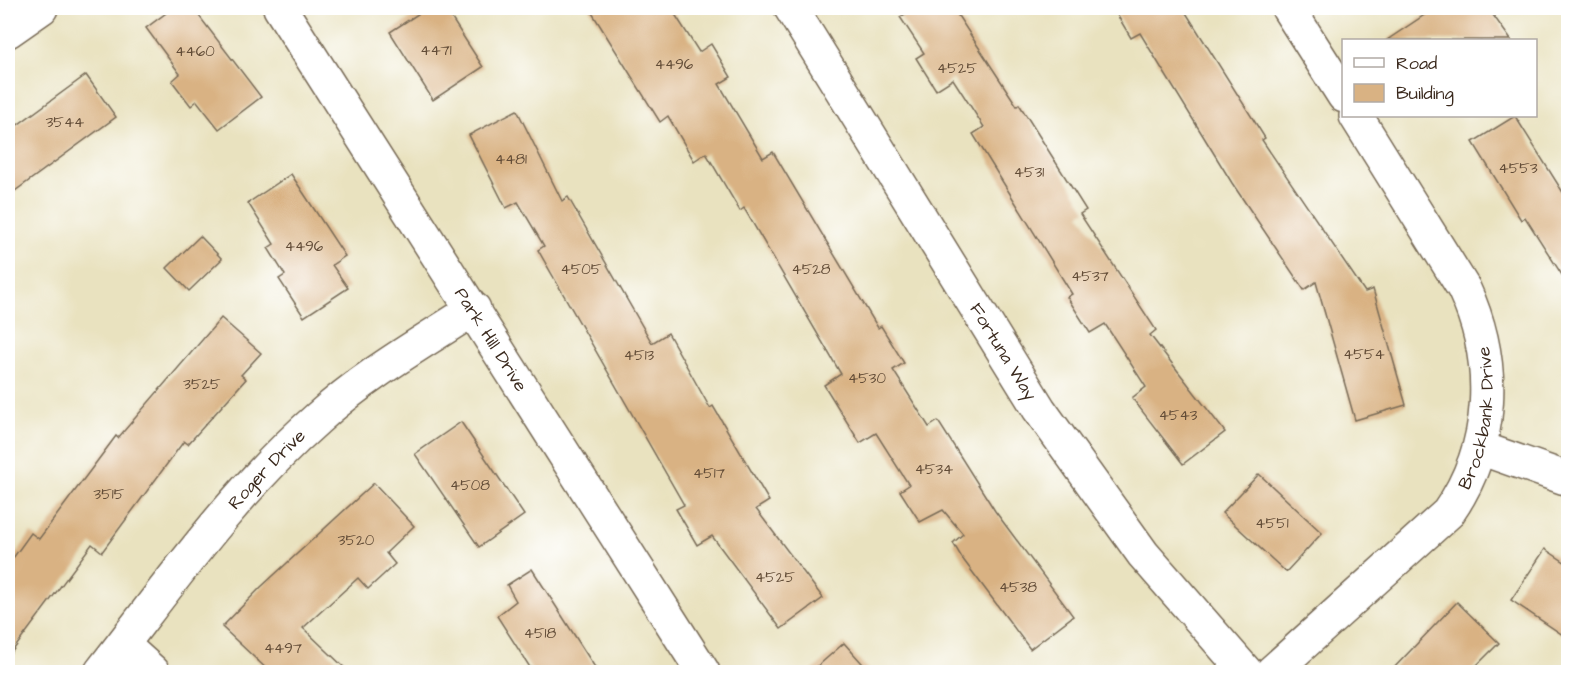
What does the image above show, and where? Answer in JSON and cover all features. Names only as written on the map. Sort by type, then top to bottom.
[{"type":"street","points":[[8,31],[41,8]]},
{"type":"street","name":"Park Hill Drive","points":[[280,8],[474,309],[703,672]]},
{"type":"street","name":"Fortuna Way","points":[[791,8],[1039,409],[1143,554],[1246,672]]},
{"type":"street","points":[[1288,8],[1342,93]]},
{"type":"street","name":"Brockbank Drive","points":[[1272,672],[1448,513],[1469,479],[1480,448],[1489,401],[1482,339],[1475,311],[1452,266],[1357,117]]},
{"type":"street","name":"Roger Drive","points":[[101,672],[228,510],[284,450],[317,418],[370,376],[474,309]]},
{"type":"street","points":[[1480,448],[1569,479]]},
{"type":"street","points":[[123,645],[153,672]]},
{"type":"building","points":[[173,8],[193,8],[261,97],[219,129],[197,101],[191,106],[172,81],[180,74],[146,28]]},
{"type":"building","points":[[427,8],[445,8],[483,67],[433,100],[390,32]]},
{"type":"building","points":[[589,8],[671,8],[699,52],[711,44],[731,77],[719,84],[763,158],[773,152],[878,328],[881,326],[904,363],[893,370],[929,427],[938,421],[995,511],[1073,616],[1030,649],[953,543],[963,534],[943,510],[920,522],[900,491],[909,485],[876,433],[860,443],[824,385],[841,374],[744,208],[740,211],[706,153],[694,161],[668,116],[660,122]]},
{"type":"building","points":[[915,8],[953,8],[1017,106],[1019,104],[1086,210],[1080,214],[1156,330],[1150,335],[1225,432],[1183,464],[1132,398],[1146,387],[1105,324],[1090,333],[1067,297],[1072,294],[973,134],[984,127],[953,79],[936,90],[916,58],[924,53],[900,17]]},
{"type":"building","points":[[1113,8],[1183,8],[1265,138],[1262,140],[1365,292],[1373,289],[1406,405],[1355,420],[1316,282],[1304,290],[1232,183],[1140,33],[1131,38]]},
{"type":"building","points":[[1435,8],[1488,8],[1510,39],[1388,39]]},
{"type":"building","points":[[86,75],[116,117],[8,196],[8,132]]},
{"type":"building","points":[[517,110],[562,201],[568,197],[652,343],[668,333],[710,408],[713,406],[769,501],[756,509],[823,598],[781,629],[712,536],[697,545],[676,509],[684,505],[538,250],[544,246],[518,202],[506,208],[469,135]]},
{"type":"building","points":[[1516,117],[1569,202],[1569,286],[1525,217],[1521,220],[1473,142]]},
{"type":"building","points":[[291,174],[345,256],[332,265],[348,288],[304,317],[279,279],[285,275],[268,248],[274,244],[248,203]]},
{"type":"building","points":[[200,236],[222,259],[189,291],[167,268]]},
{"type":"building","points":[[221,318],[261,353],[241,375],[246,379],[188,444],[184,441],[102,552],[92,544],[8,657],[8,565],[31,533],[39,539],[116,436],[118,438]]},
{"type":"building","points":[[461,422],[524,515],[479,547],[415,454]]},
{"type":"building","points":[[1259,474],[1322,533],[1286,572],[1222,513]]},
{"type":"building","points":[[374,483],[414,526],[386,553],[395,564],[368,589],[358,578],[303,628],[349,672],[270,672],[222,627],[261,587]]},
{"type":"building","points":[[1545,549],[1569,565],[1569,639],[1511,600]]},
{"type":"building","points":[[532,569],[598,672],[533,672],[497,616],[516,601],[507,585]]},
{"type":"building","points":[[1457,602],[1499,643],[1470,672],[1390,672]]},
{"type":"building","points":[[844,643],[870,672],[811,672]]}]
